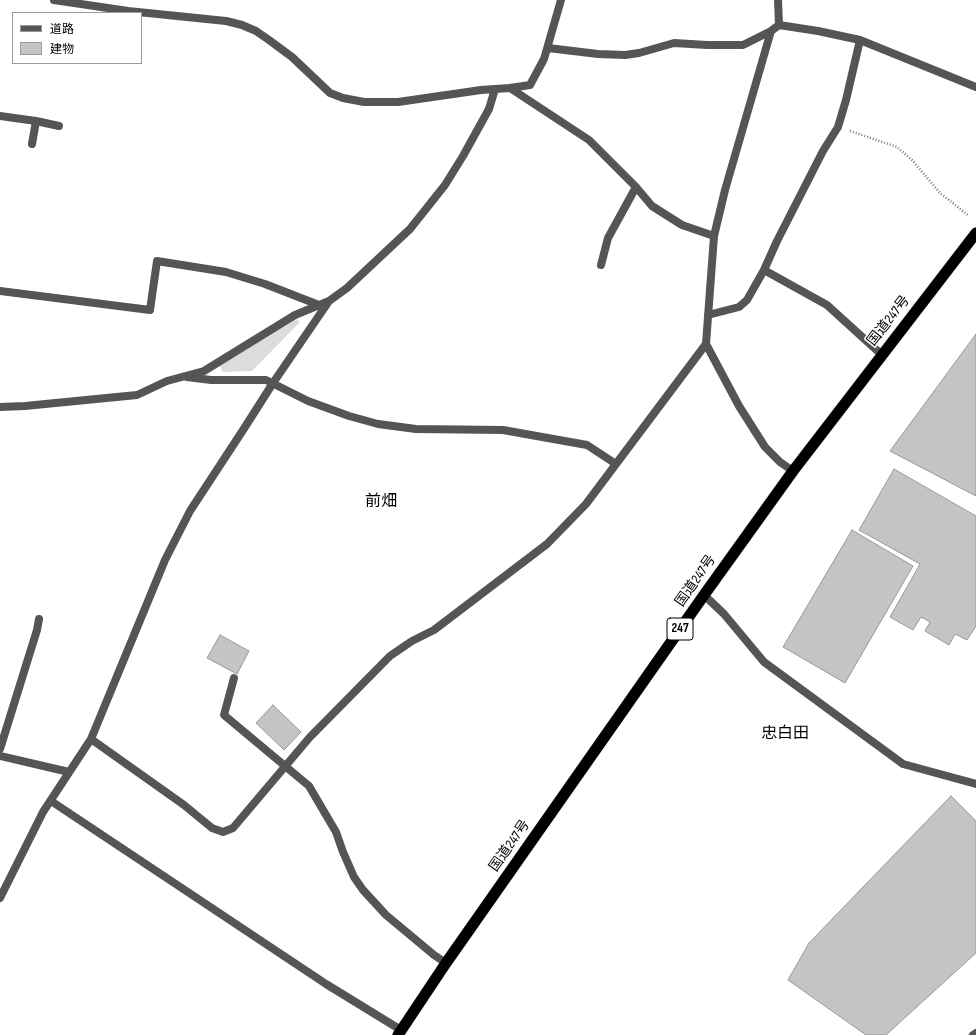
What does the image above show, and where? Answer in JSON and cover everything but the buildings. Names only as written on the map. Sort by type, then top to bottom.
[{"type":"highway","name":"国道247号","points":[[400,1033],[446,963],[704,594],[793,471],[976,233]]},
{"type":"street","points":[[54,0],[139,12]]},
{"type":"street","points":[[142,12],[226,20],[242,25],[256,31],[292,57],[330,93],[343,98],[364,102],[398,102],[481,90],[530,85],[544,60],[561,0]]},
{"type":"street","points":[[778,0],[778,25]]},
{"type":"street","points":[[548,48],[598,54],[625,55],[639,53],[674,43],[743,45],[771,31],[778,25],[818,31],[860,40],[976,87]]},
{"type":"street","points":[[771,31],[725,190],[714,236],[706,344],[751,427],[765,447],[780,462],[793,471]]},
{"type":"street","points":[[708,315],[739,307],[747,300],[764,270],[823,151],[838,127],[860,40]]},
{"type":"street","points":[[510,88],[589,140],[652,206],[682,225],[714,236]]},
{"type":"street","points":[[0,407],[137,395],[167,381],[204,371],[295,315],[328,301],[348,288],[388,252],[415,224],[445,184],[463,156],[489,110],[495,89]]},
{"type":"street","points":[[0,116],[59,126]]},
{"type":"street","points":[[32,144],[36,121]]},
{"type":"street","points":[[602,265],[608,238],[636,188]]},
{"type":"street","points":[[0,292],[150,310],[157,261],[226,272],[264,284],[319,305]]},
{"type":"street","points":[[764,270],[827,305],[882,355]]},
{"type":"street","points":[[0,898],[43,812],[91,739],[165,560],[190,511],[272,383],[328,301]]},
{"type":"street","points":[[91,739],[184,805],[212,828],[223,832],[233,828],[310,737],[390,656],[412,641],[434,630],[547,544],[586,504],[706,344]]},
{"type":"street","points":[[183,377],[211,380],[266,380],[308,401],[349,416],[378,424],[416,429],[503,430],[587,445],[616,464]]},
{"type":"street","points":[[704,594],[724,614],[764,662],[903,764],[976,784]]},
{"type":"street","points":[[0,749],[39,620]]},
{"type":"street","points":[[234,678],[224,714],[309,786],[336,832],[354,877],[363,890],[386,915],[434,955],[446,963]]},
{"type":"street","points":[[0,756],[69,772]]},
{"type":"street","points":[[51,801],[400,1033]]},
{"type":"street","points":[[973,1035],[976,1032]]},
{"type":"path","points":[[838,127],[897,147],[912,160],[940,193],[969,216]]},
{"type":"shaded area","points":[[297,319],[300,322],[252,371],[223,372],[220,366]]},
{"type":"district","name":"前畑","points":[[381,502]]},
{"type":"district","name":"忠白田","points":[[785,734]]}]
